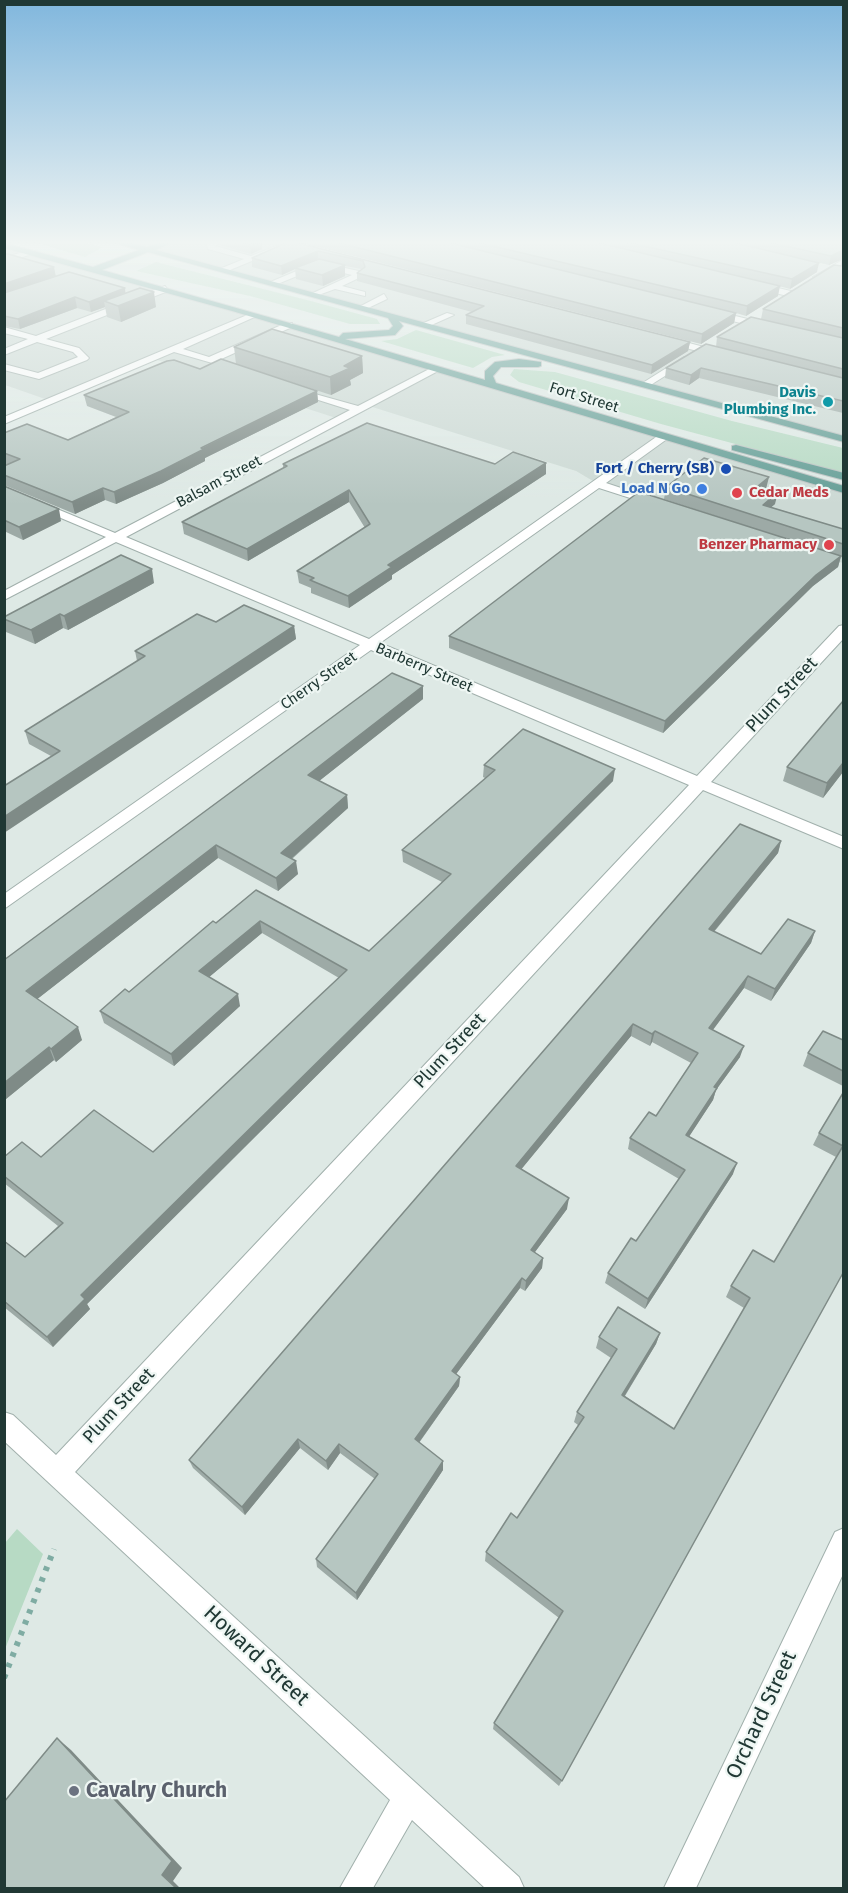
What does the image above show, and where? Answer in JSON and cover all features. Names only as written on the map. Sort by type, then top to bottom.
[{"type":"main road","name":"Fort Street","points":[[300,328],[843,490]]},
{"type":"main road","points":[[325,336],[392,333],[396,328]]},
{"type":"main road","name":"Fort Street","points":[[437,328],[843,439]]},
{"type":"main road","points":[[492,387],[488,376],[493,367],[507,362],[533,363],[731,417],[822,433]]},
{"type":"main road","points":[[623,426],[759,452],[843,477]]},
{"type":"street","points":[[4,352],[65,328]]},
{"type":"street","points":[[4,421],[223,328]]},
{"type":"street","points":[[212,360],[282,328]]},
{"type":"street","points":[[4,330],[76,350],[84,358],[39,376],[29,376],[4,367]]},
{"type":"street","points":[[654,337],[707,346],[740,359]]},
{"type":"street","points":[[646,384],[707,346]]},
{"type":"street","points":[[173,349],[245,372]]},
{"type":"street","name":"Balsam Street","points":[[4,596],[435,369]]},
{"type":"street","points":[[278,384],[358,409]]},
{"type":"street","name":"Cherry Street","points":[[4,903],[663,437]]},
{"type":"street","points":[[598,484],[665,506]]},
{"type":"street","name":"Barberry Street","points":[[4,490],[843,844]]},
{"type":"street","name":"Plum Street","points":[[57,1473],[843,629]]},
{"type":"street","name":"Howard Street","points":[[4,1424],[508,1888]]},
{"type":"street","name":"Orchard Street","points":[[680,1888],[843,1542]]},
{"type":"street","points":[[356,1888],[408,1797]]},
{"type":"path","points":[[4,1678],[54,1549]]},
{"type":"shaded area","points":[[5,328],[290,328],[843,490],[843,563],[598,484],[576,471],[366,405],[339,419],[151,358],[51,401],[5,385]]},
{"type":"shaded area","points":[[436,328],[621,328],[843,385],[843,439]]},
{"type":"green space","points":[[416,330],[505,355],[492,357],[473,368],[381,341],[397,339]]},
{"type":"green space","points":[[514,369],[555,372],[732,421],[843,448],[843,473],[661,424],[519,382],[510,375]]},
{"type":"green space","points":[[17,1529],[43,1554],[5,1649],[5,1543]]},
{"type":"building","points":[[516,328],[636,328],[690,342],[652,365]]},
{"type":"building","points":[[679,328],[711,328],[702,334]]},
{"type":"building","points":[[732,328],[801,328],[843,338],[843,369],[717,337]]},
{"type":"building","points":[[272,329],[362,356],[344,366],[350,368],[330,377],[234,347]]},
{"type":"building","points":[[706,344],[843,378],[843,401],[701,368],[691,375],[666,368]]},
{"type":"building","points":[[221,359],[317,391],[201,448],[204,449],[161,471],[114,492],[103,488],[72,502],[4,475],[4,466],[20,459],[4,453],[4,433],[27,424],[68,440],[129,412],[84,395],[167,361],[174,360],[200,369]]},
{"type":"building","points":[[367,423],[495,464],[513,452],[546,463],[388,565],[392,567],[348,596],[310,580],[314,578],[297,571],[370,524],[349,490],[247,549],[182,522],[287,466],[283,464]]},
{"type":"building","points":[[704,458],[769,477],[758,486],[778,492],[763,505],[843,529],[843,544],[666,487]]},
{"type":"building","points":[[4,486],[59,509],[19,527],[4,520]]},
{"type":"building","points":[[643,493],[841,556],[816,575],[665,721],[449,636],[636,494]]},
{"type":"building","points":[[121,555],[152,569],[64,616],[60,614],[31,630],[4,619],[4,617]]},
{"type":"building","points":[[244,605],[294,626],[4,817],[4,786],[60,751],[25,731],[145,656],[135,651],[197,614],[216,622]]},
{"type":"building","points":[[392,673],[423,686],[308,775],[347,795],[281,853],[296,861],[276,878],[216,845],[26,991],[78,1027],[4,1083],[4,960]]},
{"type":"building","points":[[843,701],[843,763],[827,783],[787,767]]},
{"type":"building","points":[[523,729],[615,769],[81,1295],[85,1299],[47,1337],[4,1301],[4,1241],[25,1257],[63,1223],[4,1176],[4,1157],[22,1142],[41,1157],[94,1110],[153,1152],[347,970],[260,921],[199,971],[238,994],[171,1054],[100,1011],[125,989],[129,992],[213,921],[216,923],[256,890],[369,951],[451,874],[402,850],[495,770],[484,765]]},
{"type":"building","points":[[740,824],[781,841],[709,929],[761,954],[788,919],[815,931],[775,989],[748,976],[709,1028],[744,1046],[714,1087],[717,1088],[686,1135],[737,1163],[648,1299],[608,1273],[631,1238],[636,1241],[685,1170],[630,1138],[649,1112],[656,1116],[698,1053],[655,1031],[652,1034],[633,1024],[516,1166],[569,1198],[531,1250],[543,1258],[526,1281],[522,1278],[452,1371],[460,1377],[415,1439],[443,1461],[356,1593],[316,1559],[378,1474],[339,1444],[326,1461],[298,1439],[242,1507],[189,1460]]},
{"type":"building","points":[[823,1031],[843,1040],[843,1071],[808,1053]]},
{"type":"building","points":[[843,1093],[843,1146],[819,1133]]},
{"type":"building","points":[[843,1146],[843,1273],[562,1781],[494,1723],[563,1611],[486,1552],[511,1513],[517,1518],[584,1417],[577,1412],[617,1349],[599,1337],[618,1307],[660,1333],[622,1395],[674,1429],[750,1298],[731,1286],[753,1250],[774,1262]]},
{"type":"building","name":"Cavalry Church","points":[[57,1738],[172,1861],[162,1875],[176,1888],[4,1888],[4,1802]]},
{"type":"place","name":"Davis Plumbing Inc.","points":[[828,402]]},
{"type":"place","name":"Fort / Cherry (SB)","points":[[726,469]]},
{"type":"place","name":"Load N Go","points":[[702,489]]},
{"type":"place","name":"Cedar Meds","points":[[737,493]]},
{"type":"place","name":"Benzer Pharmacy","points":[[829,545]]},
{"type":"place","name":"Cavalry Church","points":[[74,1791]]}]
